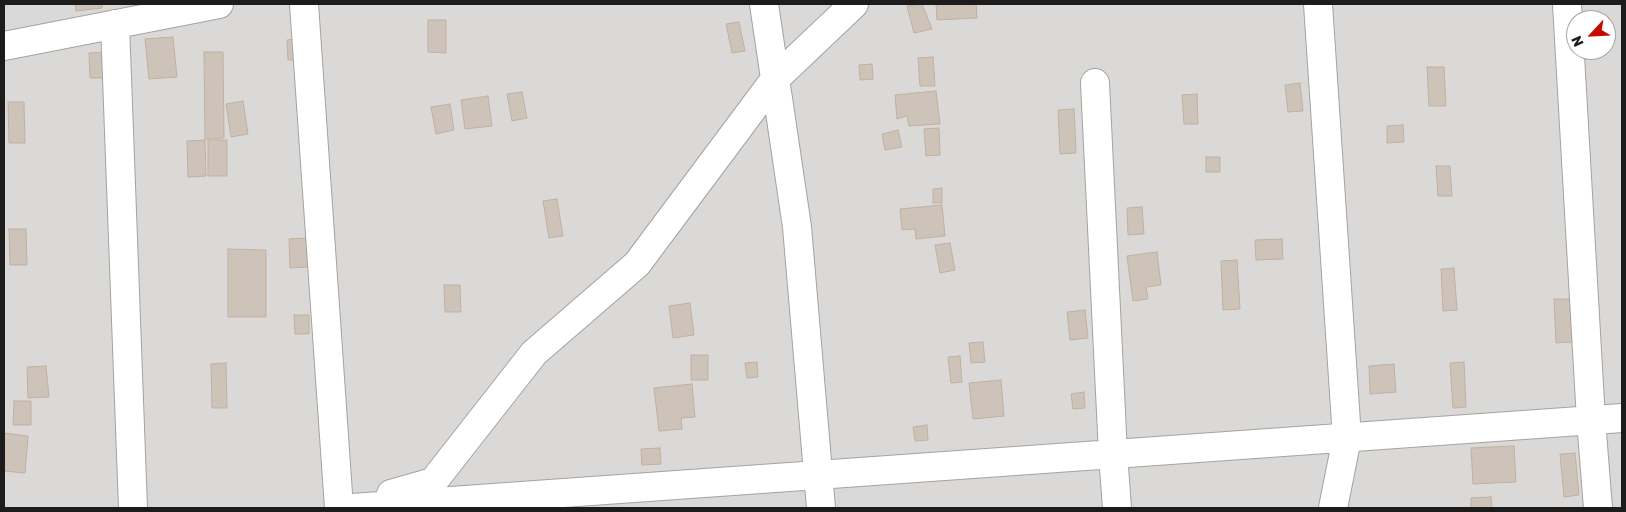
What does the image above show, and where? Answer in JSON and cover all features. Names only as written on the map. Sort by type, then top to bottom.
[{"type":"street","points":[[4,46],[219,4]]},
{"type":"street","points":[[304,4],[341,508],[433,482],[534,353],[638,264],[775,79],[854,4]]},
{"type":"street","points":[[764,4],[797,227],[821,508]]},
{"type":"street","points":[[1318,4],[1347,438],[1333,508]]},
{"type":"street","points":[[1567,4],[1591,420],[1598,508]]},
{"type":"street","points":[[115,24],[133,508]]},
{"type":"street","points":[[1095,83],[1112,454],[1117,508]]},
{"type":"street","points":[[352,508],[573,500],[818,475],[1622,418]]},
{"type":"shaded area","points":[[4,4],[1622,4],[1622,508],[4,508]]},
{"type":"building","points":[[75,4],[102,4],[102,8],[76,11]]},
{"type":"building","points":[[922,4],[932,29],[914,33],[907,6]]},
{"type":"building","points":[[936,4],[976,4],[977,18],[937,20]]},
{"type":"building","points":[[428,20],[446,20],[446,53],[428,52]]},
{"type":"building","points":[[739,22],[745,51],[732,53],[726,24]]},
{"type":"building","points":[[173,37],[177,77],[149,79],[145,39]]},
{"type":"building","points":[[297,39],[298,60],[288,60],[287,40]]},
{"type":"building","points":[[105,52],[107,78],[90,78],[89,53]]},
{"type":"building","points":[[204,52],[223,52],[224,138],[205,139]]},
{"type":"building","points":[[933,57],[935,86],[920,86],[918,58]]},
{"type":"building","points":[[872,64],[873,79],[860,80],[859,65]]},
{"type":"building","points":[[1427,67],[1444,67],[1446,106],[1429,106]]},
{"type":"building","points":[[1300,83],[1303,111],[1288,112],[1285,85]]},
{"type":"building","points":[[936,91],[940,124],[909,126],[907,116],[897,119],[895,95]]},
{"type":"building","points":[[522,92],[527,118],[512,121],[507,94]]},
{"type":"building","points":[[1197,94],[1198,124],[1184,124],[1182,95]]},
{"type":"building","points":[[488,96],[492,126],[465,129],[461,100]]},
{"type":"building","points":[[243,101],[248,134],[231,137],[226,104]]},
{"type":"building","points":[[8,102],[24,102],[25,143],[9,143]]},
{"type":"building","points":[[450,104],[454,130],[436,134],[431,107]]},
{"type":"building","points":[[1074,109],[1076,153],[1060,154],[1058,110]]},
{"type":"building","points":[[1403,125],[1404,142],[1387,143],[1387,126]]},
{"type":"building","points":[[939,128],[940,155],[926,156],[924,129]]},
{"type":"building","points":[[898,130],[902,147],[885,150],[882,134]]},
{"type":"building","points":[[205,140],[206,176],[188,177],[187,141]]},
{"type":"building","points":[[208,140],[227,140],[227,176],[208,176]]},
{"type":"building","points":[[1206,157],[1220,157],[1220,172],[1206,172]]},
{"type":"building","points":[[1436,166],[1450,166],[1452,196],[1438,196]]},
{"type":"building","points":[[942,188],[942,203],[933,203],[933,189]]},
{"type":"building","points":[[557,199],[563,236],[549,238],[543,201]]},
{"type":"building","points":[[942,205],[945,236],[916,239],[915,229],[902,230],[900,209]]},
{"type":"building","points":[[1142,207],[1144,234],[1128,235],[1127,208]]},
{"type":"building","points":[[9,229],[26,229],[27,265],[10,265]]},
{"type":"building","points":[[306,238],[308,267],[290,268],[289,239]]},
{"type":"building","points":[[1282,239],[1283,259],[1256,260],[1255,240]]},
{"type":"building","points":[[950,243],[955,270],[940,273],[935,245]]},
{"type":"building","points":[[228,249],[266,250],[266,317],[228,317]]},
{"type":"building","points":[[1157,252],[1161,285],[1146,287],[1148,299],[1133,301],[1127,256]]},
{"type":"building","points":[[1237,260],[1240,309],[1223,310],[1221,261]]},
{"type":"building","points":[[1454,268],[1457,310],[1443,311],[1441,269]]},
{"type":"building","points":[[444,285],[460,285],[461,312],[445,312]]},
{"type":"building","points":[[1554,299],[1571,299],[1572,342],[1556,343]]},
{"type":"building","points":[[690,303],[694,335],[673,338],[669,306]]},
{"type":"building","points":[[1085,310],[1088,338],[1070,340],[1067,312]]},
{"type":"building","points":[[294,315],[309,315],[309,334],[295,334]]},
{"type":"building","points":[[983,342],[985,362],[971,363],[969,343]]},
{"type":"building","points":[[691,355],[708,355],[708,380],[691,380]]},
{"type":"building","points":[[960,356],[962,382],[951,383],[948,357]]},
{"type":"building","points":[[757,362],[758,377],[747,378],[745,363]]},
{"type":"building","points":[[1464,362],[1466,407],[1453,408],[1450,363]]},
{"type":"building","points":[[226,363],[227,408],[212,408],[211,364]]},
{"type":"building","points":[[1394,364],[1396,392],[1370,394],[1369,366]]},
{"type":"building","points":[[46,366],[49,397],[28,398],[27,367]]},
{"type":"building","points":[[1001,380],[1004,416],[973,419],[969,383]]},
{"type":"building","points":[[692,384],[695,417],[681,418],[682,429],[659,431],[654,388]]},
{"type":"building","points":[[1084,392],[1085,408],[1073,409],[1071,394]]},
{"type":"building","points":[[14,401],[31,401],[31,425],[13,425]]},
{"type":"building","points":[[927,425],[928,440],[915,441],[913,427]]},
{"type":"building","points":[[4,433],[28,436],[25,473],[4,471]]},
{"type":"building","points":[[1514,446],[1516,482],[1473,484],[1471,448]]},
{"type":"building","points":[[660,448],[661,464],[642,465],[641,449]]},
{"type":"building","points":[[1575,453],[1579,495],[1564,497],[1560,454]]},
{"type":"building","points":[[1491,497],[1492,508],[1471,508],[1471,498]]}]
